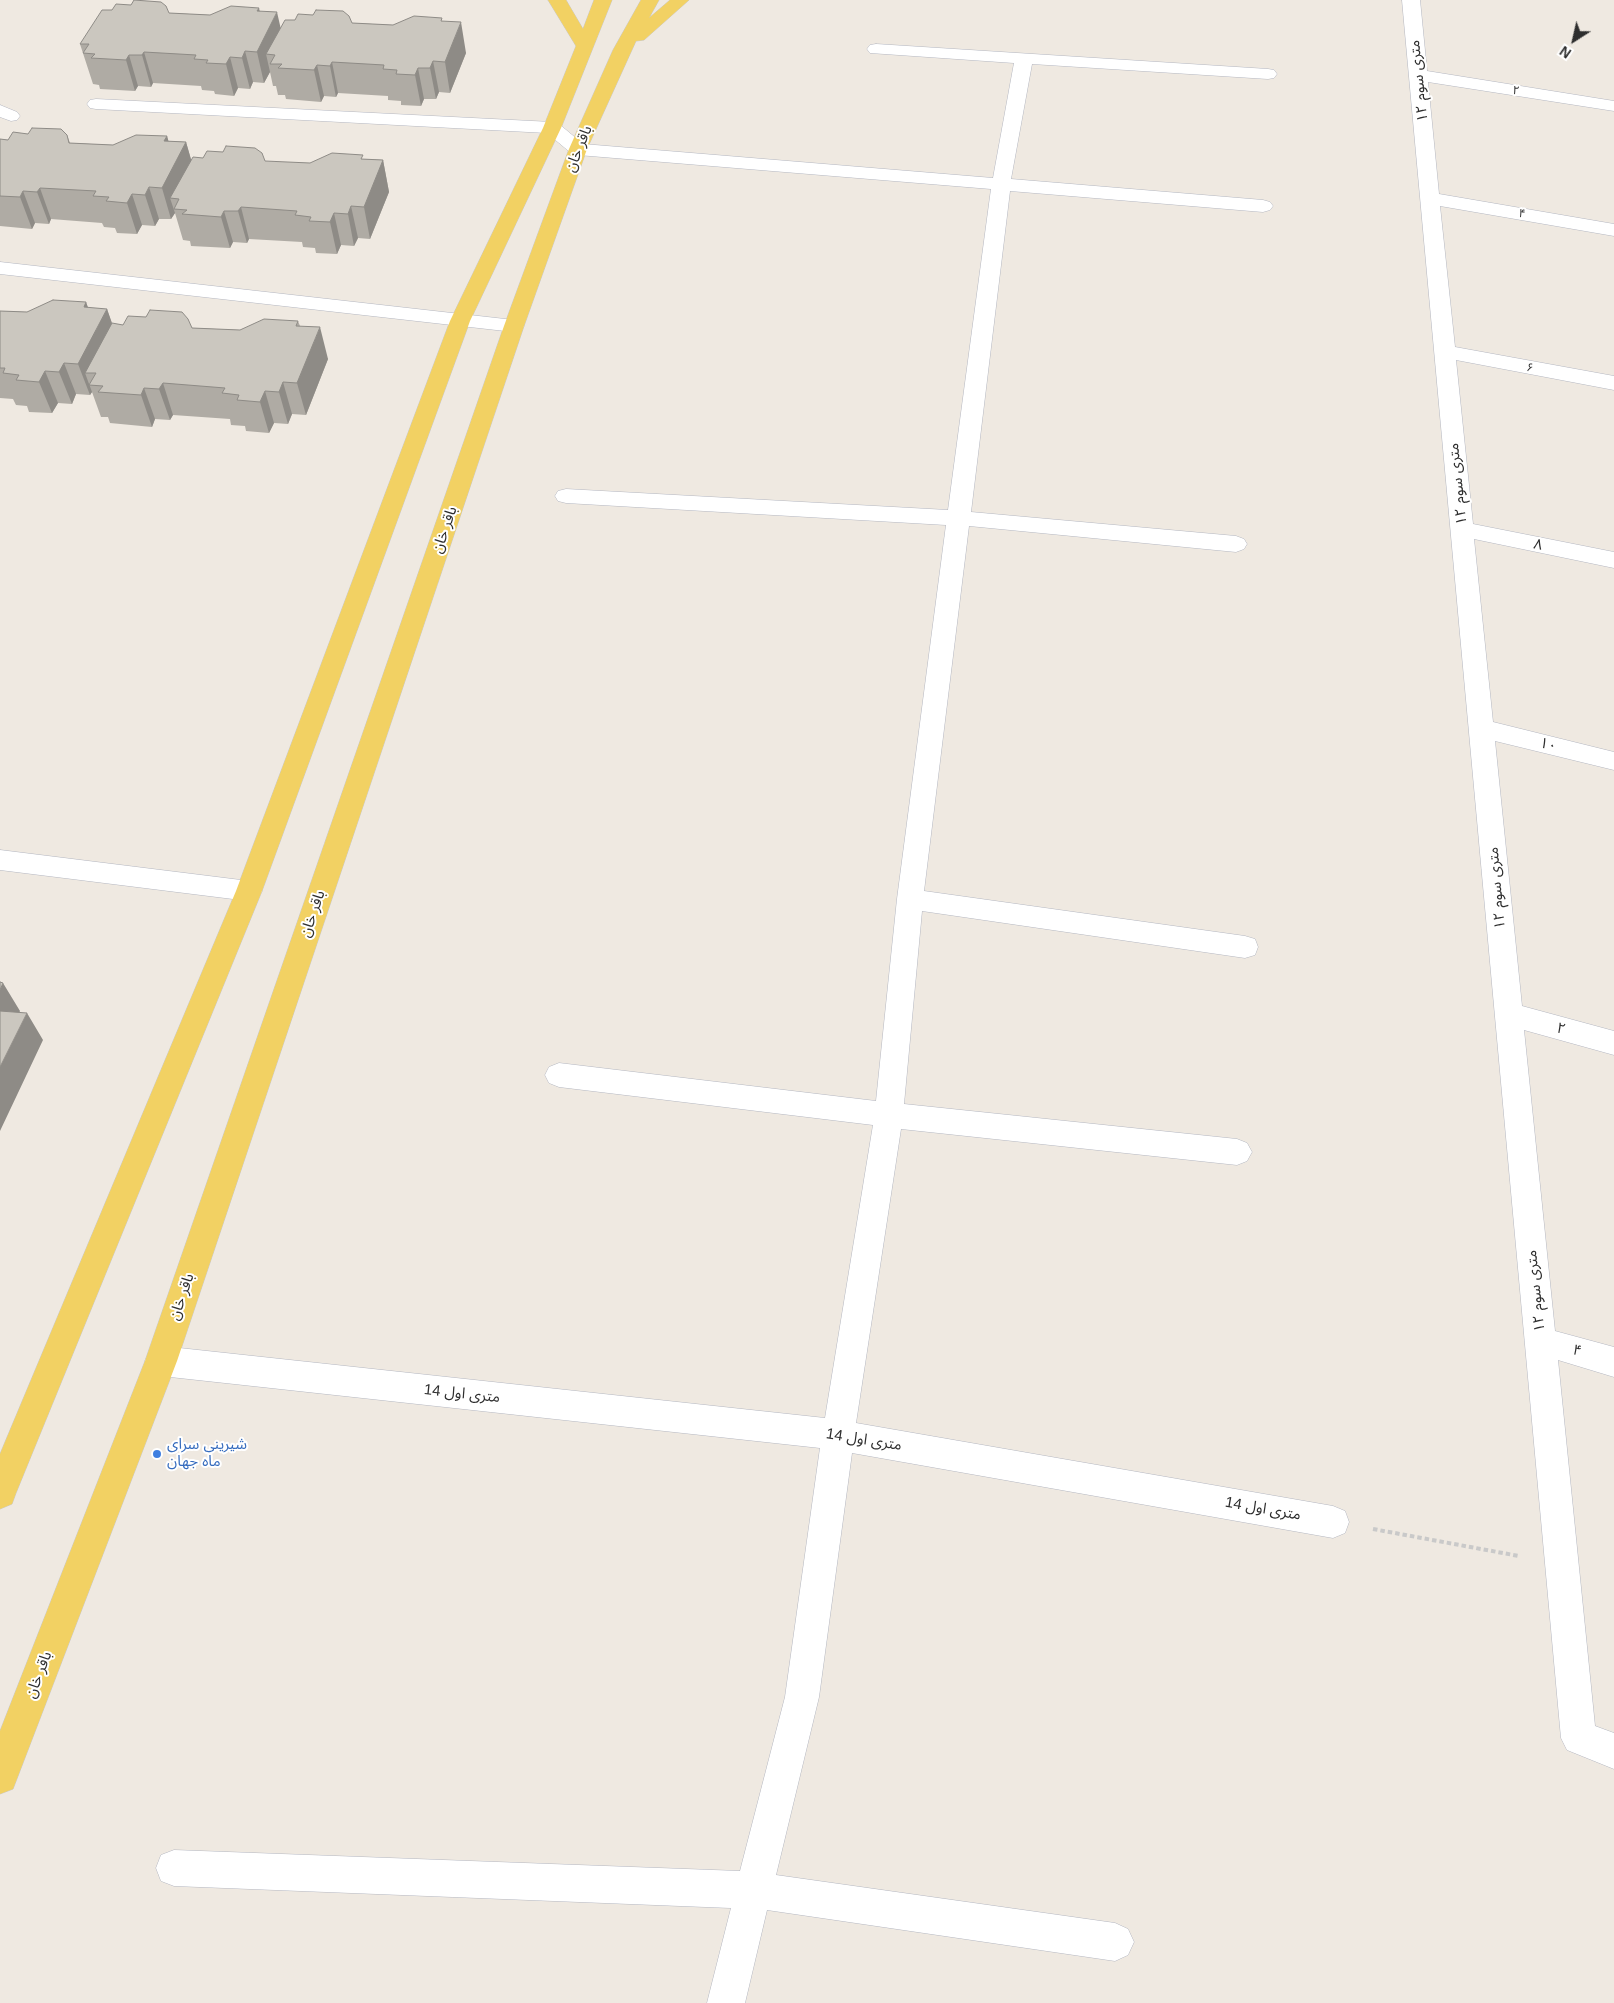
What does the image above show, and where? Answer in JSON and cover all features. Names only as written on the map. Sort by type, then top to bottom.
[{"type":"main road","points":[[557,0],[584,45]]},
{"type":"main road","points":[[0,1493],[249,891],[460,321],[552,128],[602,0]]},
{"type":"main road","name":"باقر خان","points":[[0,1776],[161,1360],[514,326],[578,149],[622,50],[650,0]]},
{"type":"main road","points":[[622,50],[680,0]]},
{"type":"street","name":"۱۲ متری سوم","points":[[1411,0],[1579,1738],[1614,1751]]},
{"type":"street","points":[[876,49],[1268,74]]},
{"type":"street","points":[[726,2003],[802,1697],[838,1435],[889,1115],[910,899],[1001,184],[1024,58]]},
{"type":"street","name":"۲","points":[[1418,75],[1614,106]]},
{"type":"street","points":[[96,104],[552,128],[578,149],[1263,206]]},
{"type":"street","name":"۴","points":[[1430,198],[1614,230]]},
{"type":"street","points":[[0,268],[514,326]]},
{"type":"street","name":"۶","points":[[1445,352],[1614,383]]},
{"type":"street","points":[[566,496],[959,518],[1236,544]]},
{"type":"street","name":"۸","points":[[1462,530],[1614,560]]},
{"type":"street","name":"۱۰","points":[[1481,728],[1614,761]]},
{"type":"street","points":[[0,860],[249,891]]},
{"type":"street","points":[[910,899],[1245,947]]},
{"type":"street","name":"۲","points":[[1509,1014],[1614,1043]]},
{"type":"street","points":[[559,1075],[889,1115],[1237,1152]]},
{"type":"street","name":"۴","points":[[1541,1341],[1614,1362]]},
{"type":"street","name":"14 متری اول","points":[[161,1360],[838,1435],[1333,1522]]},
{"type":"street","points":[[174,1868],[754,1890],[1114,1942]]},
{"type":"path","points":[[1333,1522],[1562,1564]]},
{"type":"building","points":[[134,0],[161,2],[166,6],[169,13],[210,15],[231,6],[259,8],[257,11],[277,12],[257,52],[245,51],[242,58],[230,57],[226,64],[206,63],[208,60],[194,59],[196,55],[144,52],[142,55],[129,55],[126,60],[91,58],[95,54],[83,53],[89,44],[80,44],[102,10],[112,10],[116,4],[131,5]]},
{"type":"building","points":[[316,10],[343,11],[349,16],[352,23],[393,25],[414,16],[442,18],[441,21],[461,22],[445,62],[433,61],[430,68],[418,68],[415,75],[396,74],[397,70],[383,69],[384,65],[332,62],[330,66],[317,65],[314,70],[278,68],[282,64],[270,64],[275,55],[266,54],[285,20],[295,20],[298,14],[313,15]]},
{"type":"building","points":[[32,128],[61,129],[67,135],[69,143],[113,145],[136,135],[167,136],[164,141],[186,142],[162,188],[149,187],[145,195],[132,194],[127,203],[106,201],[109,197],[93,196],[96,191],[40,188],[37,192],[23,191],[20,197],[0,196],[0,139],[8,140],[13,132],[28,134]]},
{"type":"building","points":[[226,146],[255,148],[262,153],[265,161],[310,163],[332,153],[363,155],[361,159],[383,160],[364,207],[351,206],[348,214],[334,213],[330,222],[309,221],[311,217],[295,215],[297,211],[241,207],[238,211],[224,211],[221,217],[182,214],[187,210],[174,209],[179,199],[170,198],[193,157],[203,158],[207,151],[223,152]]},
{"type":"building","points":[[53,300],[86,302],[84,307],[107,309],[78,364],[64,363],[59,372],[45,371],[39,382],[16,380],[19,375],[3,373],[5,368],[0,368],[0,311],[27,312]]},
{"type":"building","points":[[150,310],[182,312],[192,328],[240,330],[264,319],[298,321],[296,326],[320,327],[297,383],[283,382],[279,392],[265,391],[260,402],[237,400],[239,395],[222,393],[225,388],[163,383],[159,389],[144,388],[141,395],[98,392],[103,386],[89,385],[96,373],[85,373],[112,323],[123,325],[128,316],[146,317]]},
{"type":"building","points":[[0,1011],[27,1013],[0,1067]]},
{"type":"place","name":"شیرینی سرای ماه جهان","points":[[157,1454]]}]
